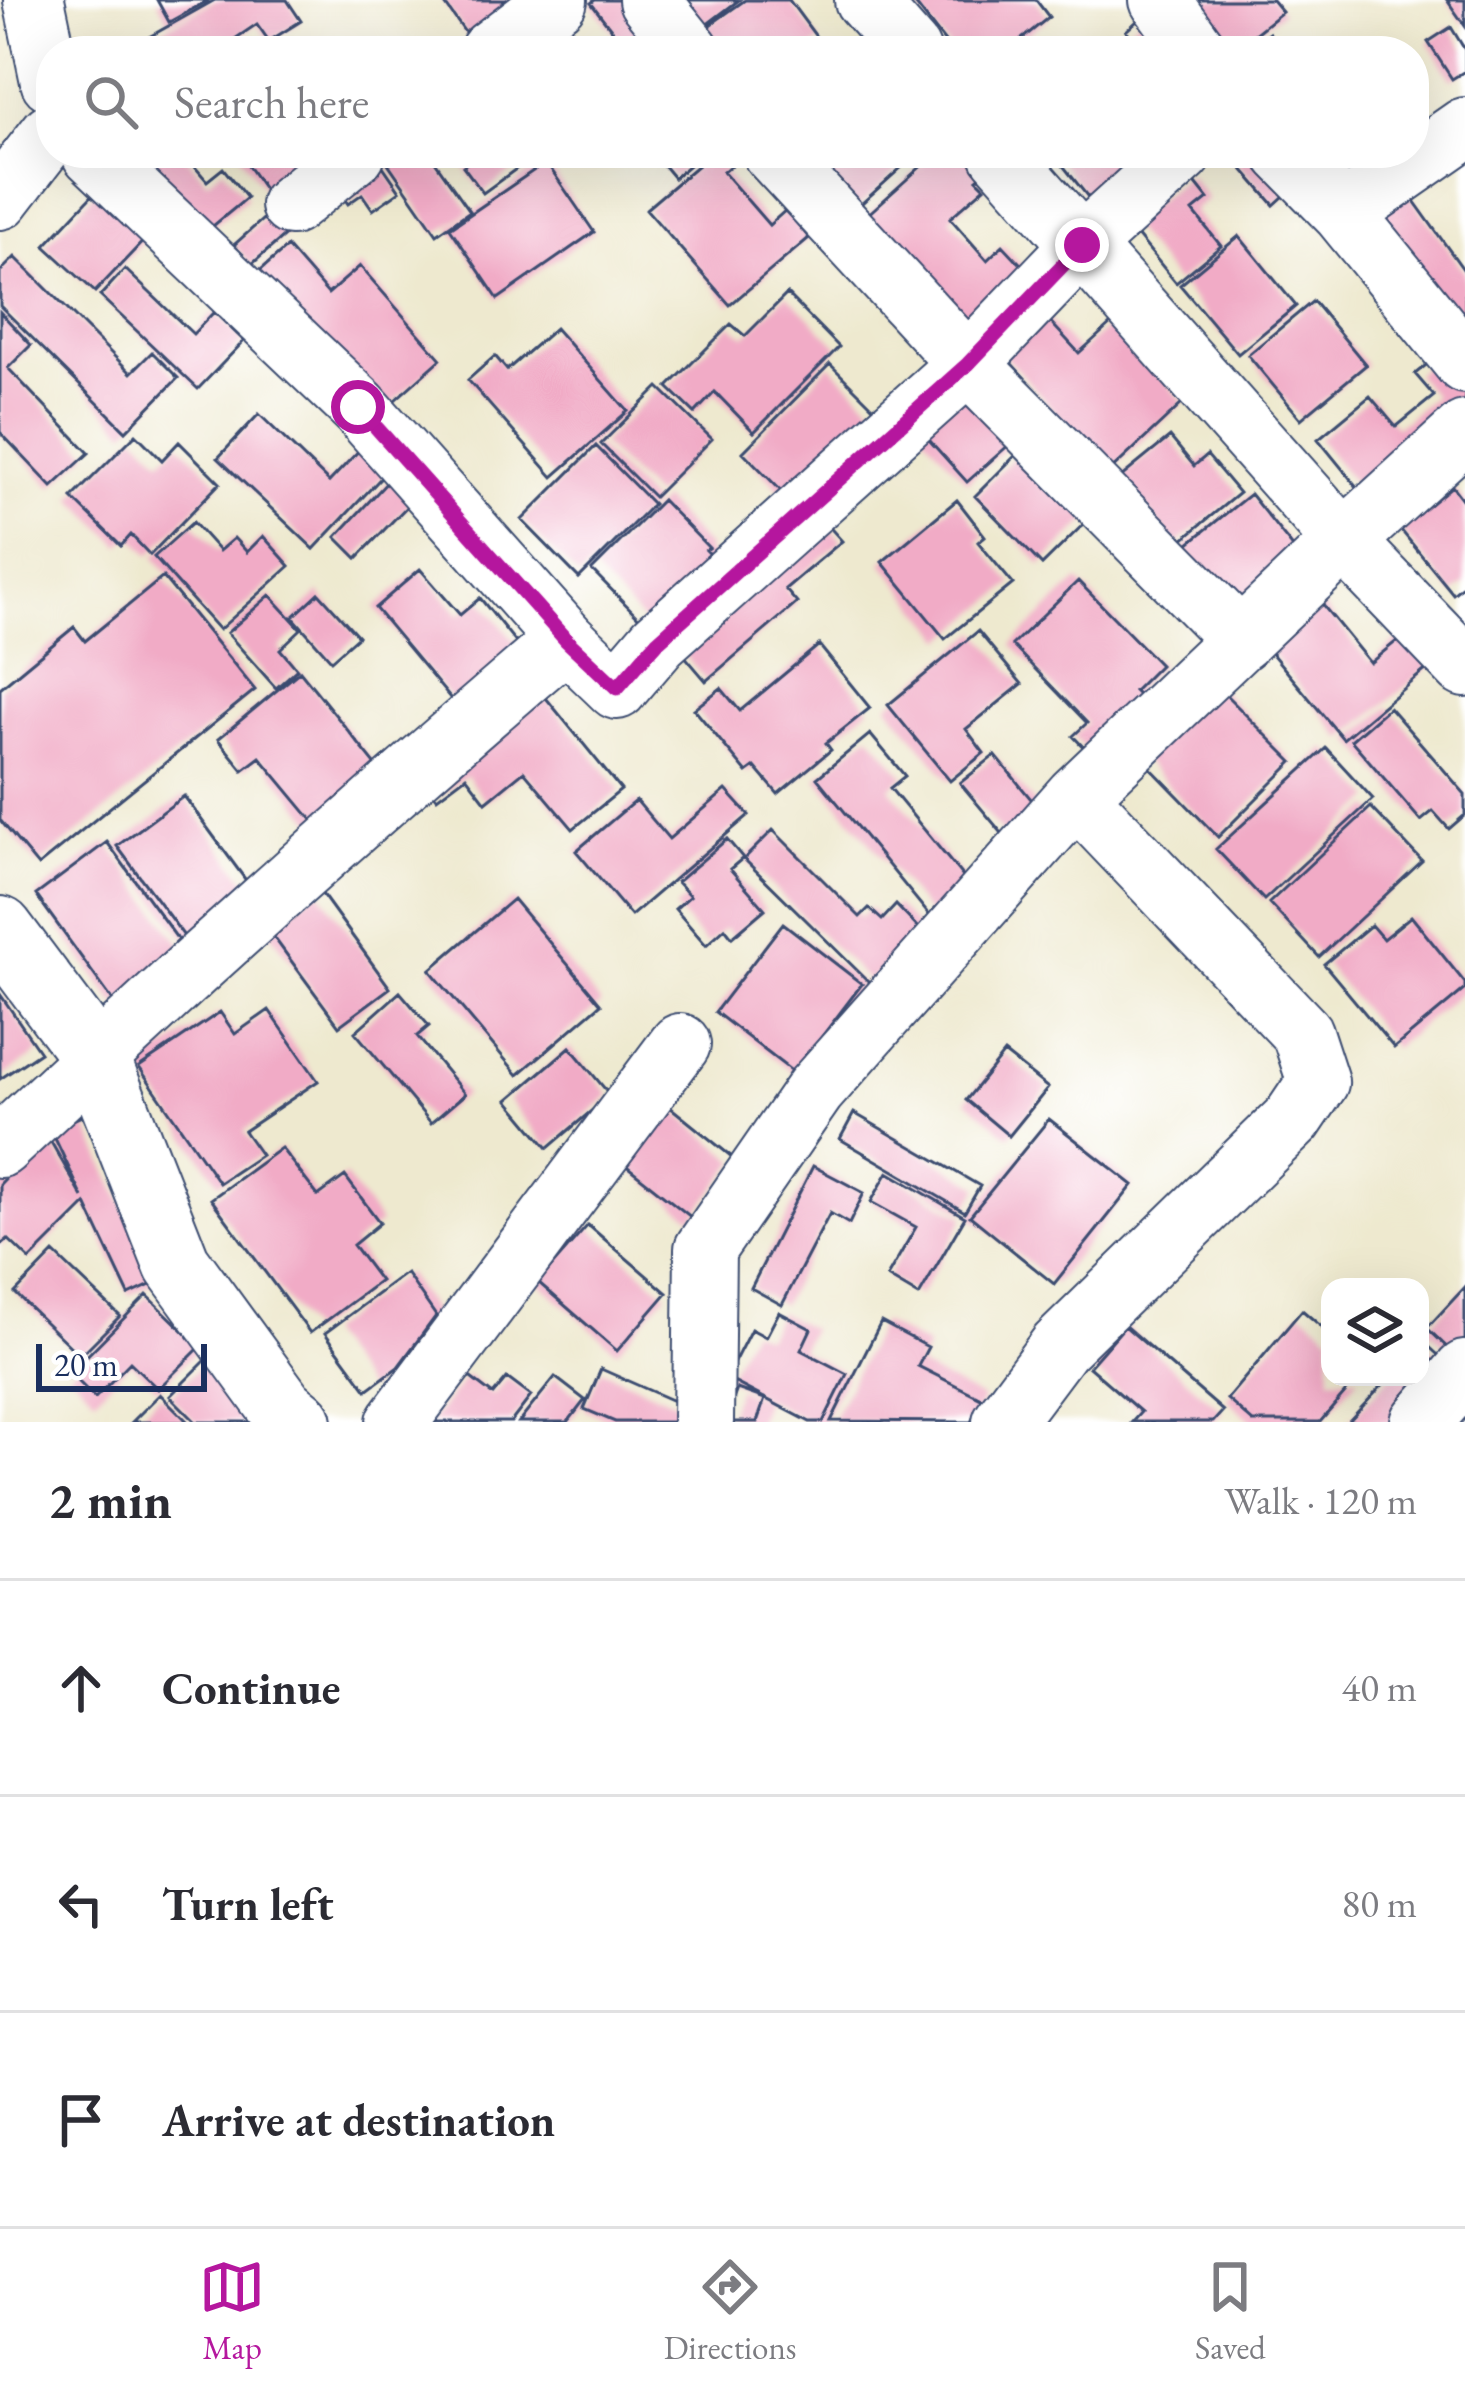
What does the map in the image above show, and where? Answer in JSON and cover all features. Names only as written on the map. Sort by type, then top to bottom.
[{"type":"street","points":[[34,0],[42,36]]},
{"type":"street","points":[[510,36],[557,0]]},
{"type":"street","points":[[649,0],[678,36]]},
{"type":"street","points":[[865,0],[897,36]]},
{"type":"street","points":[[1160,0],[1186,36]]},
{"type":"street","points":[[1429,153],[1465,128]]},
{"type":"street","points":[[0,199],[36,152]]},
{"type":"street","points":[[108,168],[358,407],[566,640],[617,688],[658,641],[968,364],[1082,245],[1167,168]]},
{"type":"street","points":[[291,205],[337,168]]},
{"type":"street","points":[[786,168],[968,364],[1241,640]]},
{"type":"street","points":[[1013,168],[1344,541],[1465,667]]},
{"type":"street","points":[[1300,168],[1343,212],[1465,363]]},
{"type":"street","points":[[1343,212],[1407,168]]},
{"type":"street","points":[[703,1422],[704,1249],[815,1090],[1076,796],[1465,430]]},
{"type":"street","points":[[0,1148],[441,747],[566,640]]},
{"type":"street","points":[[1003,1422],[1059,1346],[1293,1119],[1318,1082],[1302,1033],[1076,796]]},
{"type":"street","points":[[0,930],[96,1058],[176,1264],[282,1408],[299,1422]]},
{"type":"street","points":[[397,1422],[680,1044]]},
{"type":"street","points":[[1421,1422],[1465,1371]]},
{"type":"building","points":[[157,0],[209,0],[169,22]]},
{"type":"building","points":[[215,0],[287,0],[301,21],[277,36],[265,36],[257,24],[239,36],[151,36]]},
{"type":"building","points":[[442,0],[538,0],[487,36],[468,36]]},
{"type":"building","points":[[640,0],[653,36],[616,36],[591,3]]},
{"type":"building","points":[[659,0],[739,0],[692,36]]},
{"type":"building","points":[[745,0],[789,0],[816,36],[694,36]]},
{"type":"building","points":[[912,0],[1036,0],[1049,17],[1026,36],[940,36]]},
{"type":"building","points":[[1175,0],[1272,0],[1282,12],[1252,36],[1204,36]]},
{"type":"building","points":[[1447,0],[1465,0],[1465,26]]},
{"type":"building","points":[[560,13],[577,36],[530,36]]},
{"type":"building","points":[[1146,13],[1166,36],[1130,36],[1126,31]]},
{"type":"building","points":[[1451,27],[1465,50],[1465,71],[1452,79],[1429,41]]},
{"type":"building","points":[[136,168],[196,168],[207,181],[223,168],[247,198],[196,240]]},
{"type":"building","points":[[249,168],[300,168],[266,192]]},
{"type":"building","points":[[345,168],[384,168],[400,191],[373,210],[362,194],[348,204],[329,176]]},
{"type":"building","points":[[391,168],[440,168],[470,211],[437,234]]},
{"type":"building","points":[[464,168],[517,168],[483,193]]},
{"type":"building","points":[[537,168],[550,168],[594,232],[498,299],[450,228]]},
{"type":"building","points":[[666,168],[686,168],[674,178]]},
{"type":"building","points":[[694,168],[728,168],[723,172],[769,225],[786,210],[809,238],[730,305],[646,209]]},
{"type":"building","points":[[810,168],[901,168],[851,213]]},
{"type":"building","points":[[919,168],[986,168],[977,179],[985,187],[950,218],[987,260],[1003,245],[1031,275],[969,332],[864,218]]},
{"type":"building","points":[[1065,168],[1164,168],[1103,216]]},
{"type":"building","points":[[1242,168],[1279,168],[1295,186],[1274,205]]},
{"type":"building","points":[[1316,168],[1348,168],[1328,183]]},
{"type":"building","points":[[1189,175],[1208,199],[1193,211],[1221,246],[1176,283],[1128,224]]},
{"type":"building","points":[[100,187],[150,234],[95,292],[45,246]]},
{"type":"building","points":[[1407,191],[1465,272],[1465,354],[1369,219]]},
{"type":"building","points":[[280,204],[298,224],[251,265],[234,245]]},
{"type":"building","points":[[1239,236],[1296,306],[1238,354],[1180,285]]},
{"type":"building","points":[[287,247],[328,294],[360,266],[441,359],[377,416],[254,276]]},
{"type":"building","points":[[15,257],[131,373],[152,352],[178,378],[126,431],[0,306],[0,272]]},
{"type":"building","points":[[125,269],[193,334],[214,312],[244,341],[198,389],[100,296]]},
{"type":"building","points":[[787,294],[839,347],[754,432],[715,392],[695,413],[668,387],[731,324],[745,336]]},
{"type":"building","points":[[1313,301],[1366,365],[1301,419],[1248,355]]},
{"type":"building","points":[[0,312],[31,345],[8,368],[89,453],[52,487],[0,432]]},
{"type":"building","points":[[1044,315],[1079,353],[1112,323],[1184,402],[1110,471],[1002,353]]},
{"type":"building","points":[[555,328],[628,411],[553,477],[468,380],[495,356],[507,370]]},
{"type":"building","points":[[1441,353],[1465,382],[1465,416],[1366,498],[1318,439],[1370,396],[1396,427],[1434,396],[1415,374]]},
{"type":"building","points":[[830,364],[886,420],[798,508],[743,452]]},
{"type":"building","points":[[965,374],[1020,435],[967,482],[912,421]]},
{"type":"building","points":[[659,387],[712,439],[654,497],[601,444]]},
{"type":"building","points":[[259,414],[329,482],[367,442],[392,466],[314,549],[218,458]]},
{"type":"building","points":[[136,434],[162,460],[179,442],[220,483],[150,555],[131,535],[121,546],[72,498]]},
{"type":"building","points":[[1170,437],[1194,466],[1207,455],[1239,493],[1176,545],[1121,477]]},
{"type":"building","points":[[596,446],[653,504],[579,578],[522,520]]},
{"type":"building","points":[[1020,451],[1101,507],[1042,565],[975,496]]},
{"type":"building","points":[[389,480],[412,501],[357,558],[336,537]]},
{"type":"building","points":[[1452,486],[1465,503],[1465,584],[1453,594],[1400,529]]},
{"type":"building","points":[[1250,494],[1307,565],[1242,618],[1183,548]]},
{"type":"building","points":[[662,500],[723,567],[655,634],[592,570]]},
{"type":"building","points":[[957,500],[985,536],[978,542],[1013,584],[945,639],[882,562]]},
{"type":"building","points":[[824,521],[842,541],[785,589],[797,603],[706,681],[677,647]]},
{"type":"building","points":[[193,522],[219,551],[234,538],[247,552],[263,536],[290,566],[219,630],[154,557]]},
{"type":"building","points":[[420,569],[460,615],[480,598],[526,655],[460,710],[375,608]]},
{"type":"building","points":[[163,577],[255,690],[38,866],[0,820],[0,688],[74,627],[85,641]]},
{"type":"building","points":[[1078,581],[1160,665],[1134,691],[1146,703],[1092,756],[1073,736],[1087,723],[1012,645]]},
{"type":"building","points":[[319,593],[358,636],[331,660],[293,617]]},
{"type":"building","points":[[270,595],[301,629],[280,649],[297,669],[276,688],[227,633]]},
{"type":"building","points":[[1317,598],[1370,663],[1415,626],[1441,657],[1343,739],[1263,643]]},
{"type":"building","points":[[978,631],[1022,684],[966,729],[984,753],[950,781],[888,705]]},
{"type":"building","points":[[819,645],[870,708],[826,743],[831,750],[778,794],[755,767],[747,773],[694,709],[721,688],[740,711]]},
{"type":"building","points":[[300,671],[383,774],[318,827],[260,757],[243,770],[218,739]]},
{"type":"building","points":[[1212,681],[1293,762],[1218,837],[1138,755]]},
{"type":"building","points":[[533,682],[621,790],[573,829],[524,771],[486,802],[466,776],[437,798],[420,776]]},
{"type":"building","points":[[1389,707],[1465,794],[1465,815],[1449,829],[1433,811],[1421,821],[1351,740]]},
{"type":"building","points":[[870,734],[905,776],[890,788],[973,889],[934,921],[817,778]]},
{"type":"building","points":[[1326,748],[1373,799],[1264,900],[1216,849]]},
{"type":"building","points":[[995,755],[1045,816],[1011,844],[960,783]]},
{"type":"building","points":[[726,790],[749,815],[631,916],[576,851],[636,800],[669,839]]},
{"type":"building","points":[[184,796],[256,894],[189,943],[117,846]]},
{"type":"building","points":[[1371,807],[1422,861],[1319,957],[1269,903]]},
{"type":"building","points":[[773,830],[860,917],[869,908],[882,920],[896,905],[920,930],[869,982],[744,859]]},
{"type":"building","points":[[727,839],[743,858],[730,869],[765,909],[732,937],[725,928],[706,945],[675,909],[690,896],[677,882]]},
{"type":"building","points":[[107,842],[187,952],[116,1005],[36,895]]},
{"type":"building","points":[[319,890],[390,988],[339,1026],[267,928]]},
{"type":"building","points":[[513,899],[601,1004],[518,1075],[430,970]]},
{"type":"building","points":[[1411,916],[1465,989],[1394,1048],[1324,964],[1371,925],[1383,939]]},
{"type":"building","points":[[783,923],[862,984],[794,1073],[715,1012]]},
{"type":"building","points":[[400,992],[429,1026],[417,1036],[465,1094],[431,1123],[355,1032]]},
{"type":"building","points":[[0,994],[40,1052],[0,1079]]},
{"type":"building","points":[[269,1010],[318,1081],[244,1131],[261,1155],[219,1183],[139,1067],[220,1012],[235,1034]]},
{"type":"building","points":[[570,1047],[610,1095],[548,1148],[508,1100]]},
{"type":"building","points":[[1004,1053],[1048,1088],[1009,1136],[966,1100]]},
{"type":"building","points":[[665,1103],[737,1161],[692,1218],[619,1160]]},
{"type":"building","points":[[854,1113],[980,1186],[965,1212],[840,1139]]},
{"type":"building","points":[[82,1116],[159,1281],[129,1295],[86,1204],[30,1260],[8,1239],[0,1246],[0,1184],[47,1135],[83,1198],[51,1130]]},
{"type":"building","points":[[1049,1119],[1133,1185],[1054,1284],[970,1216]]},
{"type":"building","points":[[281,1148],[318,1196],[345,1176],[380,1223],[353,1245],[380,1281],[310,1333],[211,1199]]},
{"type":"building","points":[[813,1166],[864,1193],[849,1224],[830,1213],[782,1305],[751,1288]]},
{"type":"building","points":[[888,1172],[965,1217],[919,1296],[887,1277],[916,1227],[871,1202]]},
{"type":"building","points":[[588,1225],[667,1293],[617,1351],[538,1282]]},
{"type":"building","points":[[54,1253],[120,1316],[80,1356],[15,1293]]},
{"type":"building","points":[[406,1273],[436,1316],[398,1367],[367,1390],[325,1333]]},
{"type":"building","points":[[1465,1287],[1465,1343],[1454,1354],[1429,1326]]},
{"type":"building","points":[[147,1295],[200,1347],[158,1389],[130,1362],[95,1398],[70,1373]]},
{"type":"building","points":[[1302,1310],[1321,1326],[1321,1386],[1351,1386],[1320,1422],[1253,1422],[1227,1399]]},
{"type":"building","points":[[779,1312],[811,1329],[801,1350],[847,1374],[823,1422],[810,1422],[726,1378],[751,1329],[766,1337]]},
{"type":"building","points":[[881,1322],[928,1347],[918,1366],[983,1399],[971,1422],[831,1421]]},
{"type":"building","points":[[1125,1326],[1223,1411],[1213,1422],[1132,1422],[1141,1412],[1089,1367]]},
{"type":"building","points":[[1429,1347],[1449,1365],[1396,1422],[1348,1422],[1382,1386],[1429,1386]]},
{"type":"building","points":[[207,1359],[270,1422],[196,1422],[170,1396]]},
{"type":"building","points":[[601,1369],[687,1407],[681,1422],[615,1422],[584,1409]]},
{"type":"building","points":[[467,1375],[493,1395],[507,1378],[531,1396],[511,1422],[430,1422]]},
{"type":"building","points":[[555,1377],[585,1400],[568,1422],[519,1422]]},
{"type":"building","points":[[737,1389],[765,1399],[757,1422],[725,1422]]},
{"type":"building","points":[[160,1394],[188,1422],[132,1422]]},
{"type":"route","points":[[358,407],[566,640],[617,688],[658,641],[968,364],[1082,245]]}]
